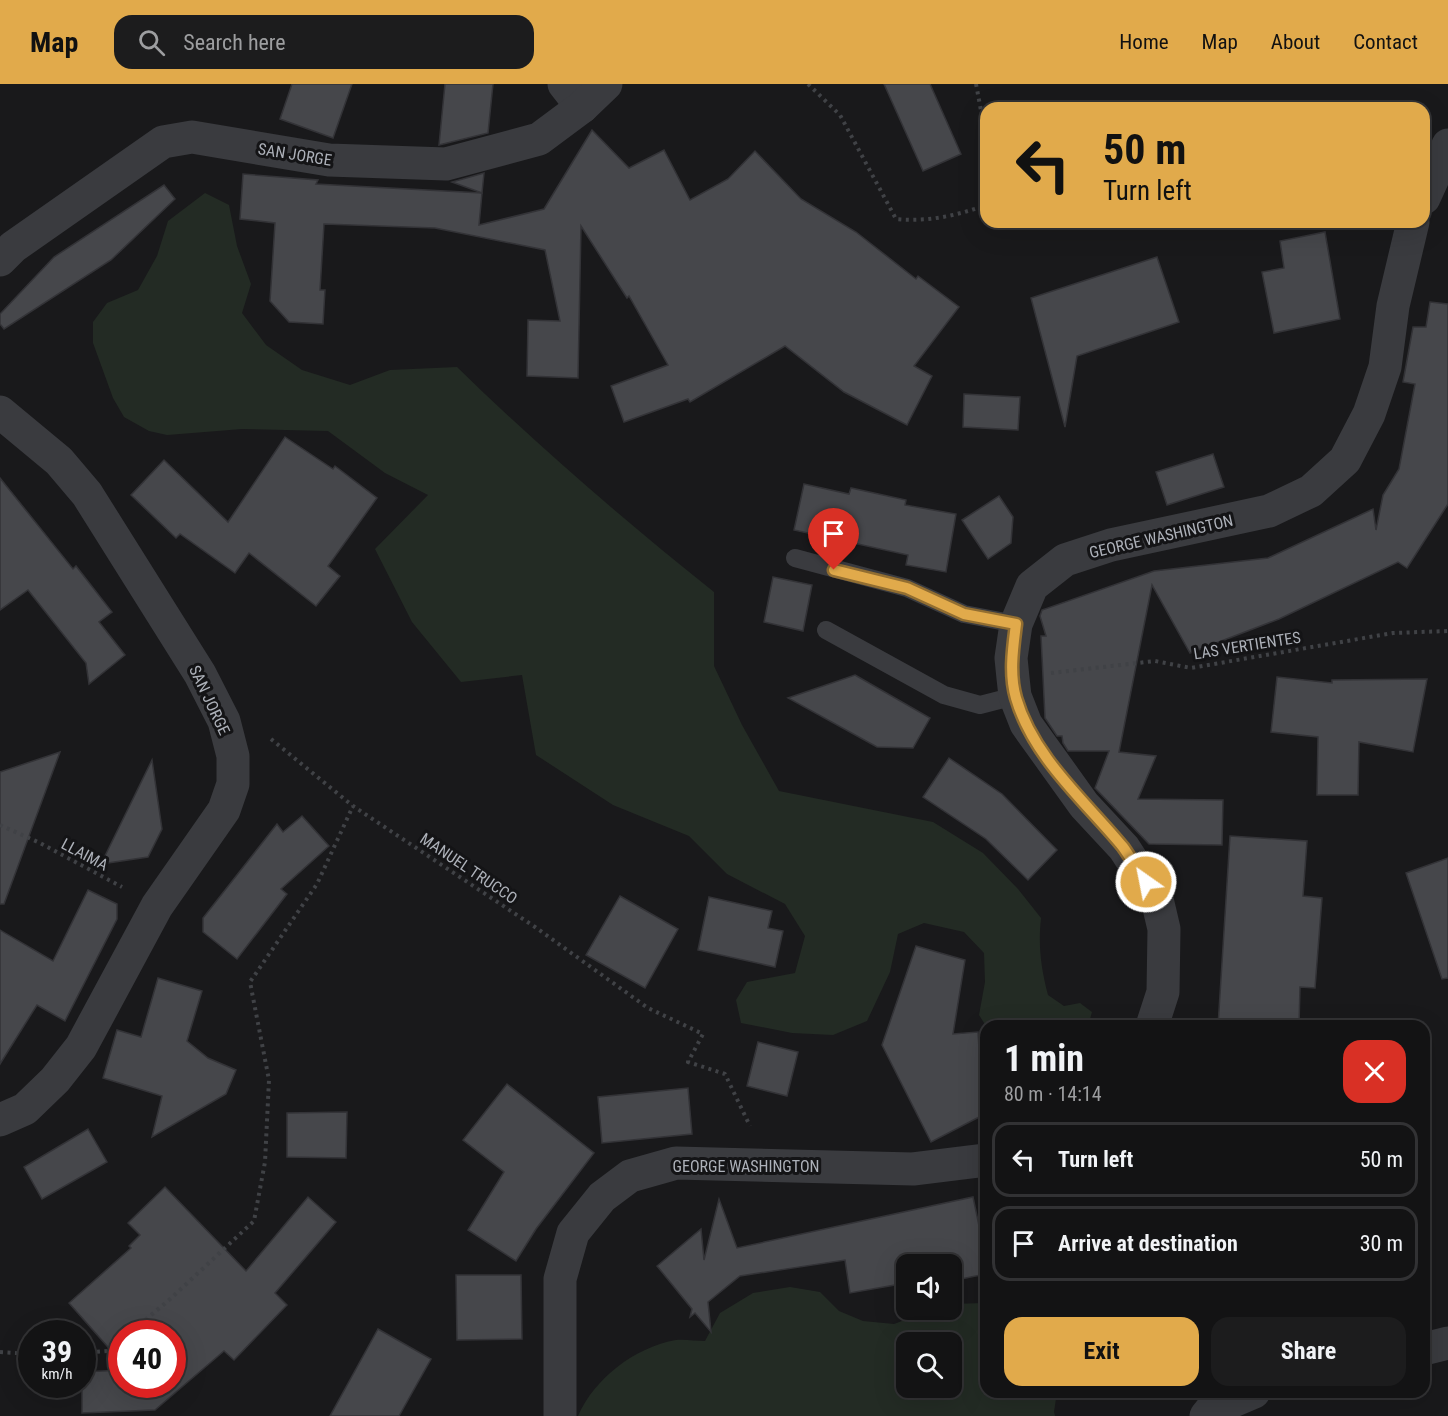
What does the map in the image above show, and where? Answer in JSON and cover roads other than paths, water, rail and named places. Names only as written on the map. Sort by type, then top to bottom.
[{"type":"street","name":"SAN JORGE","points":[[0,260],[13,247],[163,142],[192,137],[329,160],[446,164],[539,139],[573,96],[606,84]]},
{"type":"street","points":[[1430,185],[1448,145]]},
{"type":"street","name":"GEORGE WASHINGTON","points":[[1154,1020],[1162,992],[1164,929],[1157,899],[1124,848],[1084,806],[1026,724],[1014,687],[1011,658],[1016,624],[1032,586],[1065,560],[1111,545],[1269,511],[1311,491],[1345,460],[1370,414],[1385,367],[1393,306],[1412,228]]},
{"type":"street","name":"SAN JORGE","points":[[0,412],[59,461],[87,494],[200,674],[224,721],[233,756],[233,784],[224,810],[156,906],[81,1047],[55,1080],[25,1109],[0,1120]]},
{"type":"street","name":"GEORGE WASHINGTON","points":[[560,1416],[560,1279],[573,1233],[602,1197],[630,1176],[676,1163],[913,1169],[980,1161]]},
{"type":"street","points":[[1430,1348],[1448,1343]]},
{"type":"street","points":[[1206,1416],[1210,1411],[1240,1398]]},
{"type":"lane","points":[[795,558],[907,588],[964,614],[1016,624]]},
{"type":"lane","points":[[826,630],[944,695],[980,705],[1014,687]]}]
